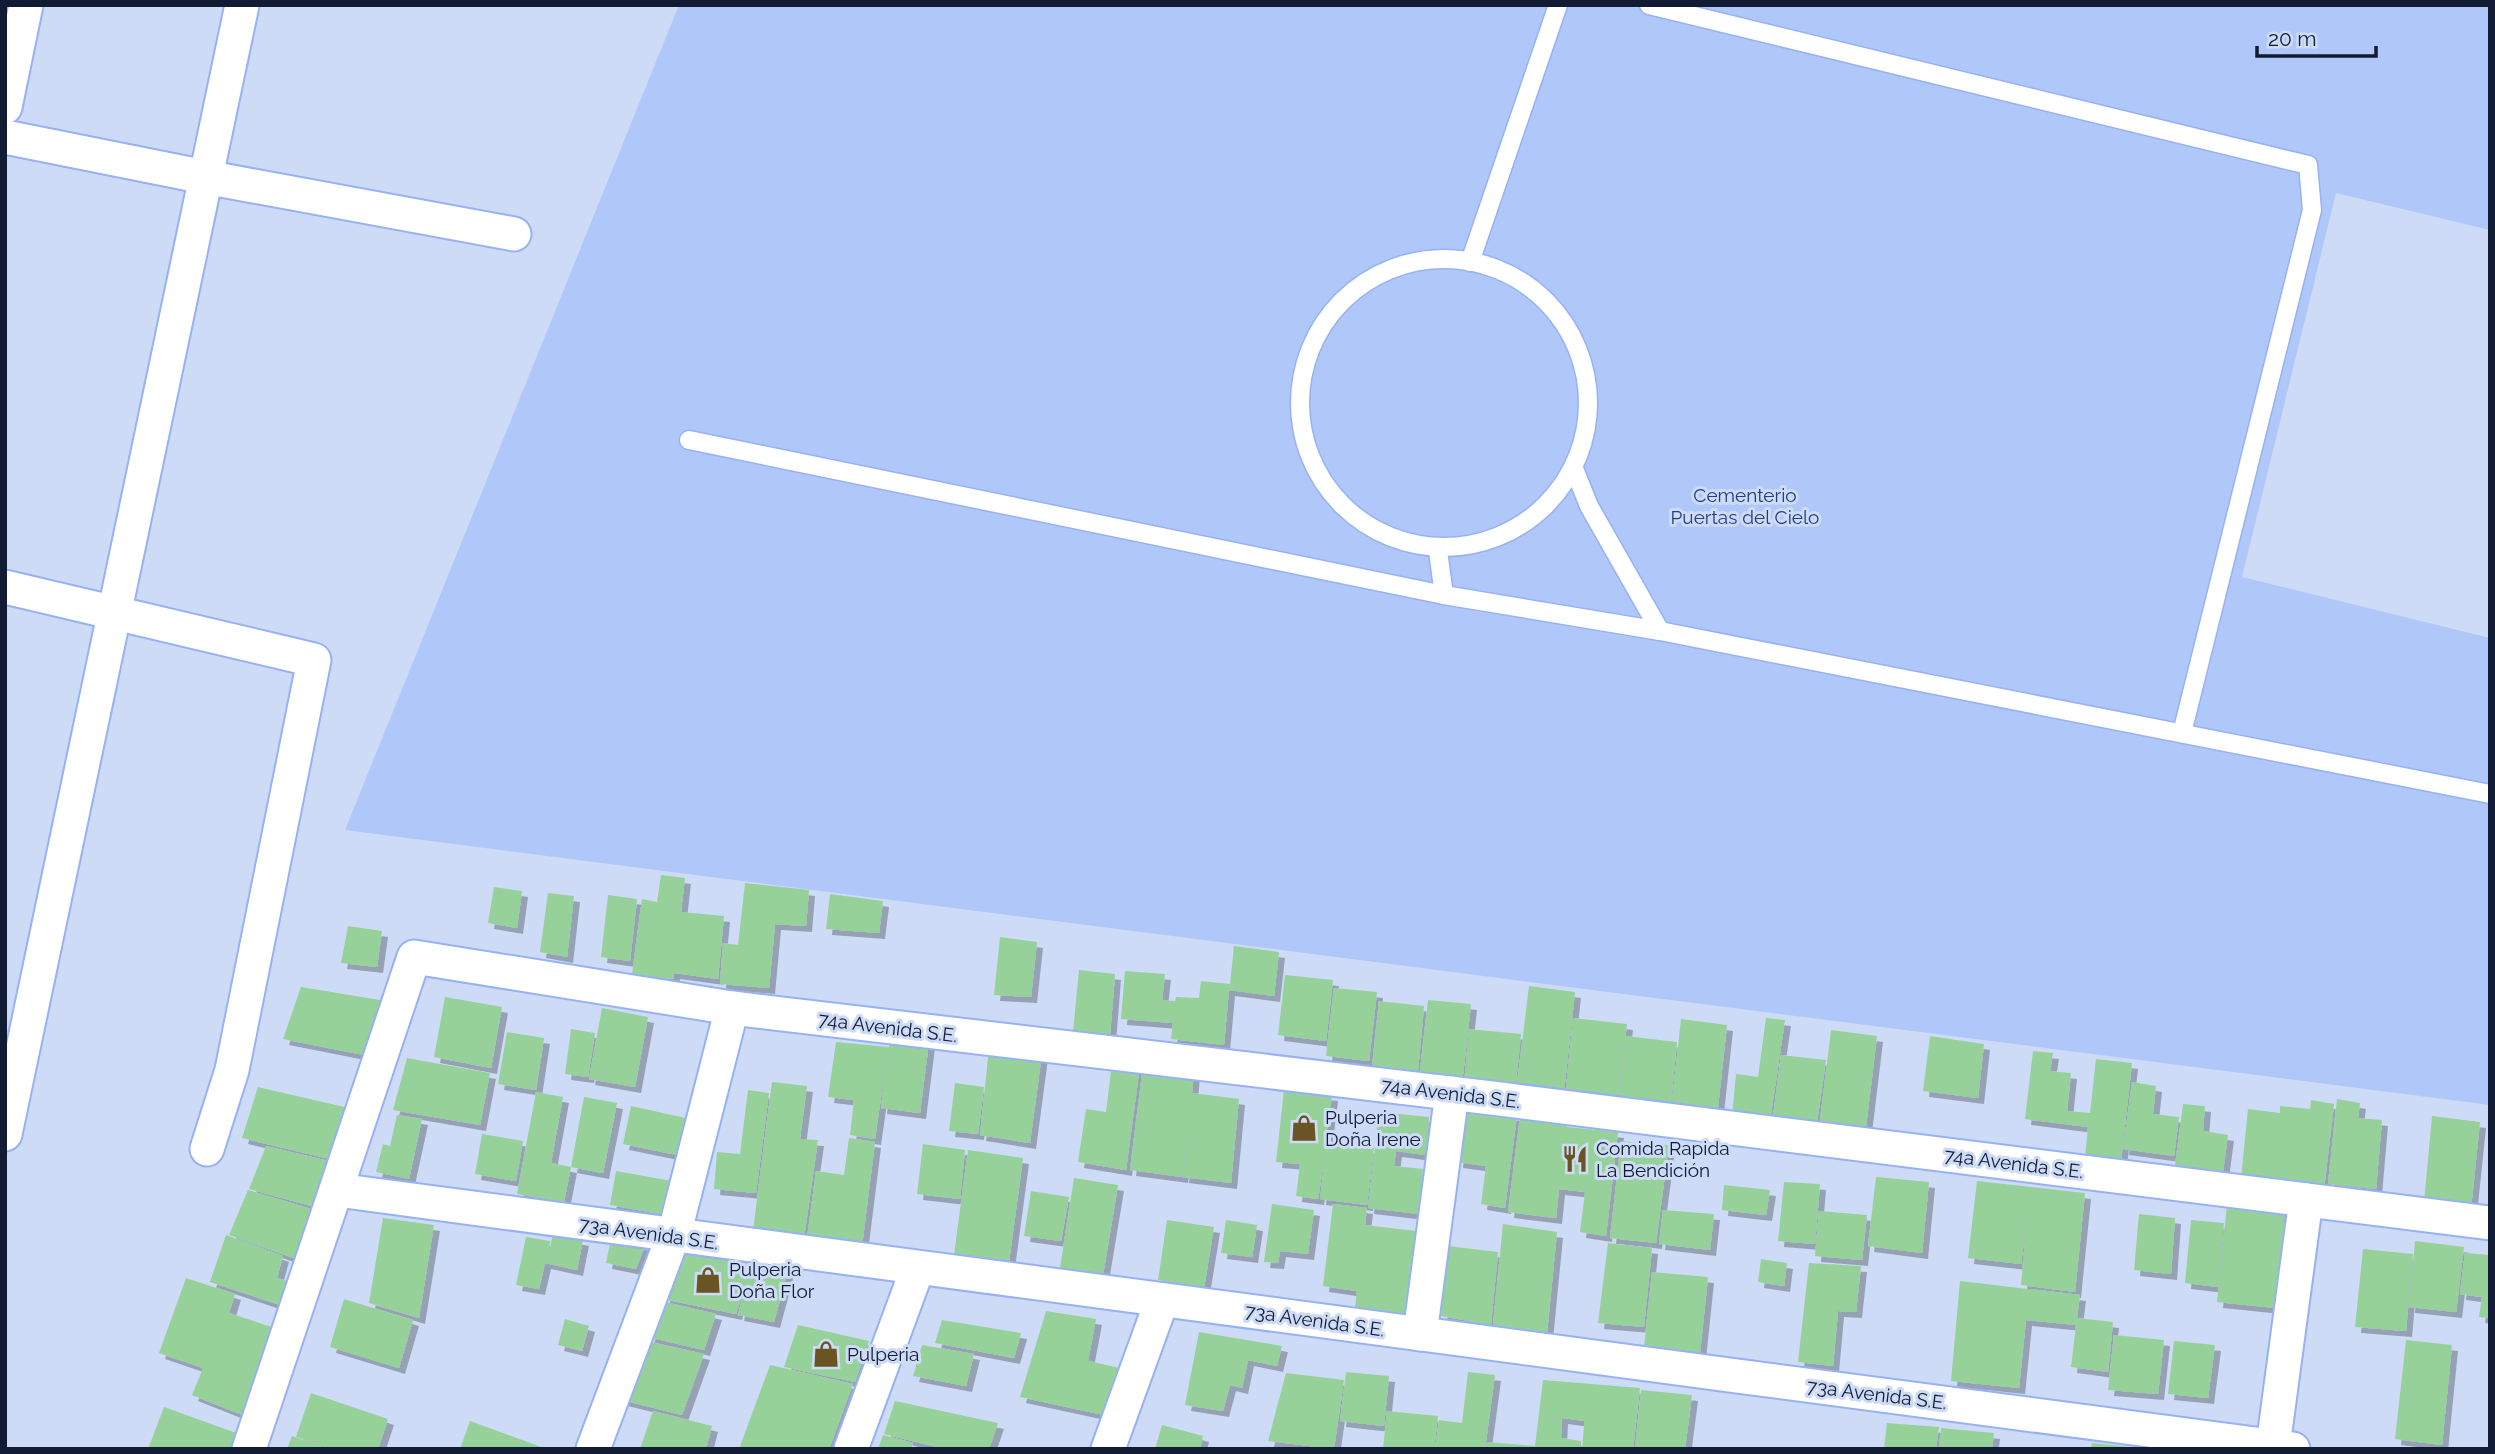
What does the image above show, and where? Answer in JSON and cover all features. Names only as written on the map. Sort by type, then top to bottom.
[{"type":"street","points":[[5,107],[26,5]]},
{"type":"street","points":[[5,1134],[242,5]]},
{"type":"street","points":[[5,137],[514,234]]},
{"type":"street","points":[[5,587],[314,660],[232,1070],[207,1149]]},
{"type":"street","name":"74a Avenida S.E.","points":[[337,1190],[414,957],[732,1008],[1452,1093],[2490,1223]]},
{"type":"street","points":[[593,1449],[673,1236],[732,1008]]},
{"type":"street","points":[[1420,1335],[1452,1093]]},
{"type":"street","points":[[249,1449],[337,1190]]},
{"type":"street","name":"73a Avenida S.E.","points":[[337,1190],[917,1270],[2283,1447]]},
{"type":"street","points":[[2283,1447],[2306,1200]]},
{"type":"street","points":[[852,1449],[917,1270]]},
{"type":"street","points":[[1108,1449],[1162,1300]]},
{"type":"lane","points":[[1470,262],[1558,5]]},
{"type":"lane","points":[[1649,5],[2308,165],[2312,210],[2182,733]]},
{"type":"lane","points":[[1432,256],[1470,262],[1502,268],[1557,309],[1591,388],[1575,471],[1517,532],[1438,551],[1371,532],[1322,485],[1297,415],[1312,339],[1362,281],[1432,256]]},
{"type":"lane","points":[[689,440],[1444,595],[1660,631],[2490,794]]},
{"type":"lane","points":[[1575,471],[1589,506],[1660,631]]},
{"type":"lane","points":[[1438,551],[1444,595]]},
{"type":"green space","name":"Cementerio Puertas del Cielo","points":[[679,5],[2490,5],[2490,230],[2336,193],[2242,577],[2490,638],[2490,1105],[345,830]]},
{"type":"building","points":[[661,875],[685,878],[681,912],[724,916],[718,979],[674,973],[673,979],[632,974],[642,899],[657,902]]},
{"type":"building","points":[[745,883],[809,890],[806,926],[775,924],[769,988],[720,984],[723,943],[738,945]]},
{"type":"building","points":[[494,887],[522,891],[517,928],[488,923]]},
{"type":"building","points":[[548,893],[574,896],[567,957],[540,952]]},
{"type":"building","points":[[830,894],[883,901],[879,933],[826,929]]},
{"type":"building","points":[[608,895],[637,899],[630,961],[601,957]]},
{"type":"building","points":[[348,926],[382,931],[377,967],[341,963]]},
{"type":"building","points":[[1000,937],[1037,942],[1031,997],[994,995]]},
{"type":"building","points":[[1234,946],[1279,952],[1274,996],[1229,990],[1224,1045],[1171,1039],[1173,1023],[1121,1019],[1125,971],[1165,974],[1162,1000],[1175,1001],[1176,997],[1199,998],[1201,981],[1230,984]]},
{"type":"building","points":[[1079,970],[1115,974],[1110,1036],[1073,1032]]},
{"type":"building","points":[[1285,975],[1333,980],[1326,1041],[1278,1035]]},
{"type":"building","points":[[1529,986],[1575,992],[1563,1100],[1516,1092]]},
{"type":"building","points":[[301,987],[386,1001],[369,1056],[283,1039]]},
{"type":"building","points":[[1334,988],[1377,992],[1369,1061],[1326,1056]]},
{"type":"building","points":[[445,997],[502,1007],[491,1068],[434,1057]]},
{"type":"building","points":[[1428,1000],[1471,1004],[1462,1084],[1419,1080]]},
{"type":"building","points":[[1379,1001],[1424,1006],[1417,1081],[1371,1076]]},
{"type":"building","points":[[602,1008],[648,1017],[635,1087],[589,1079]]},
{"type":"building","points":[[1573,1018],[1627,1024],[1617,1106],[1565,1099]]},
{"type":"building","points":[[1766,1018],[1785,1020],[1770,1121],[1732,1116],[1736,1074],[1758,1077]]},
{"type":"building","points":[[1681,1019],[1727,1025],[1717,1116],[1671,1111]]},
{"type":"building","points":[[571,1029],[595,1033],[588,1077],[565,1074]]},
{"type":"building","points":[[1469,1029],[1521,1034],[1515,1091],[1464,1085]]},
{"type":"building","points":[[1831,1030],[1877,1036],[1866,1127],[1820,1121]]},
{"type":"building","points":[[507,1032],[544,1038],[536,1090],[498,1084]]},
{"type":"building","points":[[1626,1036],[1677,1042],[1670,1112],[1618,1105]]},
{"type":"building","points":[[1930,1036],[1984,1044],[1978,1098],[1923,1091]]},
{"type":"building","points":[[891,1038],[929,1042],[920,1113],[881,1108],[887,1056],[875,1139],[850,1135],[854,1100],[828,1097],[836,1042],[889,1047]]},
{"type":"building","points":[[989,1048],[1042,1053],[1030,1143],[980,1135]]},
{"type":"building","points":[[2033,1051],[2053,1053],[2050,1071],[2071,1073],[2067,1111],[2090,1113],[2096,1059],[2132,1063],[2121,1161],[2085,1157],[2088,1127],[2025,1119]]},
{"type":"building","points":[[1781,1055],[1826,1060],[1817,1122],[1773,1117]]},
{"type":"building","points":[[407,1058],[490,1073],[480,1125],[393,1110]]},
{"type":"building","points":[[1112,1063],[1140,1066],[1126,1170],[1078,1162],[1086,1109],[1106,1112]]},
{"type":"building","points":[[1143,1066],[1194,1072],[1192,1093],[1239,1099],[1231,1183],[1183,1177],[1188,1134],[1182,1177],[1130,1170]]},
{"type":"building","points":[[772,1082],[807,1086],[800,1139],[818,1140],[803,1245],[752,1238]]},
{"type":"building","points":[[2132,1082],[2156,1086],[2153,1114],[2179,1117],[2174,1156],[2123,1149]]},
{"type":"building","points":[[955,1083],[984,1087],[978,1134],[949,1131]]},
{"type":"building","points":[[258,1087],[353,1109],[334,1160],[242,1138]]},
{"type":"building","points":[[748,1090],[769,1093],[756,1193],[714,1189],[717,1152],[740,1154]]},
{"type":"building","name":"Pulperia Doña Irene","points":[[1284,1090],[1332,1095],[1326,1143],[1374,1148],[1367,1205],[1320,1199],[1326,1148],[1318,1199],[1296,1196],[1300,1164],[1276,1162]]},
{"type":"building","points":[[536,1092],[563,1097],[551,1163],[571,1167],[564,1202],[517,1194]]},
{"type":"building","points":[[584,1097],[617,1103],[603,1173],[571,1167]]},
{"type":"building","points":[[2337,1099],[2360,1103],[2358,1118],[2382,1120],[2376,1189],[2328,1184]]},
{"type":"building","points":[[2311,1100],[2334,1104],[2324,1189],[2241,1178],[2248,1109],[2280,1113],[2280,1106],[2310,1109]]},
{"type":"building","points":[[2183,1104],[2205,1106],[2203,1131],[2228,1135],[2223,1172],[2175,1166]]},
{"type":"building","points":[[631,1106],[690,1119],[682,1156],[623,1144]]},
{"type":"building","points":[[1463,1110],[1517,1115],[1505,1208],[1481,1204],[1486,1166],[1457,1162]]},
{"type":"building","points":[[1379,1112],[1429,1117],[1426,1155],[1396,1151],[1394,1166],[1423,1169],[1419,1214],[1368,1208]]},
{"type":"building","points":[[397,1115],[422,1119],[409,1179],[376,1172],[383,1144],[390,1146]]},
{"type":"building","points":[[2432,1116],[2480,1122],[2471,1208],[2424,1202]]},
{"type":"building","points":[[1520,1117],[1567,1123],[1567,1127],[1618,1132],[1606,1236],[1580,1232],[1585,1192],[1559,1189],[1556,1218],[1508,1212]]},
{"type":"building","points":[[482,1134],[523,1141],[516,1181],[475,1174]]},
{"type":"building","points":[[849,1138],[875,1142],[861,1254],[806,1246],[816,1171],[844,1175]]},
{"type":"building","points":[[1621,1141],[1669,1145],[1656,1243],[1610,1238]]},
{"type":"building","points":[[923,1144],[965,1150],[960,1199],[917,1194]]},
{"type":"building","points":[[266,1146],[333,1162],[315,1207],[249,1189]]},
{"type":"building","points":[[968,1150],[1023,1158],[1009,1262],[954,1255]]},
{"type":"building","points":[[616,1171],[672,1181],[666,1215],[610,1205]]},
{"type":"building","points":[[1876,1177],[1929,1182],[1922,1253],[1868,1246]]},
{"type":"building","points":[[1074,1178],[1118,1185],[1103,1275],[1060,1268]]},
{"type":"building","points":[[1977,1181],[2085,1193],[2075,1292],[2021,1285],[2027,1218],[2021,1264],[1968,1258]]},
{"type":"building","points":[[1784,1182],[1820,1184],[1815,1244],[1778,1241]]},
{"type":"building","points":[[1724,1185],[1770,1190],[1766,1215],[1722,1210]]},
{"type":"building","points":[[248,1190],[318,1211],[299,1260],[229,1235]]},
{"type":"building","points":[[1031,1191],[1069,1197],[1061,1241],[1024,1236]]},
{"type":"building","points":[[1272,1204],[1314,1210],[1308,1254],[1280,1251],[1278,1263],[1264,1262]]},
{"type":"building","points":[[1333,1204],[1367,1208],[1365,1225],[1416,1231],[1406,1314],[1355,1308],[1357,1291],[1323,1286]]},
{"type":"building","points":[[2227,1205],[2285,1210],[2275,1308],[2217,1302]]},
{"type":"building","points":[[1663,1210],[1714,1214],[1710,1250],[1659,1244]]},
{"type":"building","points":[[1819,1211],[1867,1215],[1862,1260],[1815,1256]]},
{"type":"building","points":[[2139,1214],[2175,1218],[2171,1274],[2134,1270]]},
{"type":"building","points":[[383,1218],[434,1225],[419,1318],[369,1303]]},
{"type":"building","points":[[1167,1220],[1214,1227],[1204,1288],[1158,1280]]},
{"type":"building","points":[[1226,1220],[1257,1225],[1252,1257],[1221,1253]]},
{"type":"building","points":[[2191,1220],[2224,1223],[2218,1287],[2185,1283]]},
{"type":"building","points":[[1503,1224],[1557,1232],[1547,1333],[1493,1325]]},
{"type":"building","points":[[553,1234],[583,1240],[577,1270],[545,1263],[539,1289],[516,1285],[526,1237],[550,1241],[547,1260]]},
{"type":"building","points":[[226,1235],[283,1256],[277,1278],[291,1282],[283,1306],[210,1282]]},
{"type":"building","points":[[611,1239],[645,1245],[636,1269],[606,1263]]},
{"type":"building","points":[[2415,1241],[2464,1247],[2456,1312],[2409,1307]]},
{"type":"building","points":[[1608,1243],[1652,1248],[1644,1327],[1598,1323]]},
{"type":"building","points":[[1448,1246],[1498,1252],[1491,1325],[1441,1316]]},
{"type":"building","name":"Pulperia Doña Flor","points":[[680,1248],[789,1266],[774,1322],[738,1315],[746,1282],[736,1314],[663,1299]]},
{"type":"building","points":[[2363,1249],[2413,1254],[2406,1331],[2355,1327]]},
{"type":"building","points":[[2465,1253],[2490,1255],[2490,1318],[2479,1317],[2482,1297],[2460,1294]]},
{"type":"building","points":[[1761,1259],[1787,1263],[1784,1286],[1758,1282]]},
{"type":"building","points":[[1809,1263],[1861,1266],[1856,1312],[1838,1311],[1833,1366],[1798,1362]]},
{"type":"building","points":[[1652,1272],[1708,1277],[1700,1353],[1644,1347]]},
{"type":"building","points":[[186,1278],[235,1294],[229,1313],[278,1329],[257,1387],[233,1379],[256,1388],[245,1416],[192,1395],[203,1368],[159,1353]]},
{"type":"building","points":[[1960,1281],[2080,1295],[2077,1318],[2113,1322],[2108,1372],[2071,1367],[2076,1325],[2026,1320],[2019,1388],[1951,1381]]},
{"type":"building","points":[[344,1299],[413,1320],[399,1368],[330,1347]]},
{"type":"building","points":[[661,1301],[716,1314],[704,1350],[648,1337]]},
{"type":"building","points":[[1046,1311],[1096,1319],[1088,1361],[1129,1370],[1113,1417],[1020,1397]]},
{"type":"building","points":[[565,1319],[589,1326],[582,1351],[558,1345]]},
{"type":"building","points":[[942,1320],[1021,1333],[1014,1358],[935,1343]]},
{"type":"building","name":"Pulperia","points":[[798,1325],[869,1341],[855,1382],[784,1367]]},
{"type":"building","points":[[1199,1332],[1282,1346],[1277,1366],[1248,1360],[1242,1388],[1230,1385],[1223,1411],[1185,1405]]},
{"type":"building","points":[[2114,1335],[2164,1340],[2158,1394],[2108,1390]]},
{"type":"building","points":[[2406,1340],[2452,1345],[2442,1445],[2395,1439]]},
{"type":"building","points":[[646,1341],[704,1354],[682,1415],[622,1400]]},
{"type":"building","points":[[2174,1341],[2215,1345],[2208,1398],[2168,1394]]},
{"type":"building","points":[[922,1345],[974,1354],[966,1386],[913,1376]]},
{"type":"building","points":[[770,1365],[853,1384],[829,1449],[739,1449]]},
{"type":"building","points":[[1346,1372],[1389,1376],[1384,1426],[1340,1421]]},
{"type":"building","points":[[1468,1372],[1495,1375],[1485,1449],[1435,1449],[1439,1420],[1462,1423]]},
{"type":"building","points":[[1286,1373],[1344,1380],[1334,1449],[1268,1441]]},
{"type":"building","points":[[1543,1380],[1640,1388],[1633,1449],[1582,1449],[1585,1414],[1584,1421],[1562,1418],[1561,1438],[1581,1441],[1581,1449],[1486,1449],[1487,1442],[1535,1446]]},
{"type":"building","points":[[1641,1390],[1692,1395],[1685,1449],[1635,1449]]},
{"type":"building","points":[[311,1393],[388,1419],[378,1449],[332,1449],[296,1437]]},
{"type":"building","points":[[895,1401],[998,1423],[989,1449],[945,1449],[884,1434]]},
{"type":"building","points":[[164,1407],[239,1434],[233,1449],[148,1449]]},
{"type":"building","points":[[653,1411],[712,1426],[706,1449],[640,1449]]},
{"type":"building","points":[[1387,1411],[1438,1416],[1434,1449],[1383,1449]]},
{"type":"building","points":[[470,1421],[544,1448],[544,1449],[460,1449]]},
{"type":"building","points":[[1887,1423],[1939,1427],[1936,1449],[1884,1449]]},
{"type":"building","points":[[1162,1425],[1203,1436],[1200,1449],[1155,1449]]},
{"type":"building","points":[[1941,1428],[1994,1433],[1992,1449],[1939,1449]]},
{"type":"building","points":[[883,1435],[913,1443],[911,1449],[878,1449]]},
{"type":"building","points":[[292,1436],[325,1448],[325,1449],[287,1449]]},
{"type":"building","points":[[2092,1443],[2131,1447],[2131,1449],[2091,1449]]},
{"type":"place","name":"Pulperia Doña Irene","points":[[1304,1128]]},
{"type":"place","name":"Comida Rapida La Bendición","points":[[1575,1159]]},
{"type":"place","name":"Pulperia Doña Flor","points":[[708,1280]]},
{"type":"place","name":"Pulperia","points":[[826,1354]]}]
